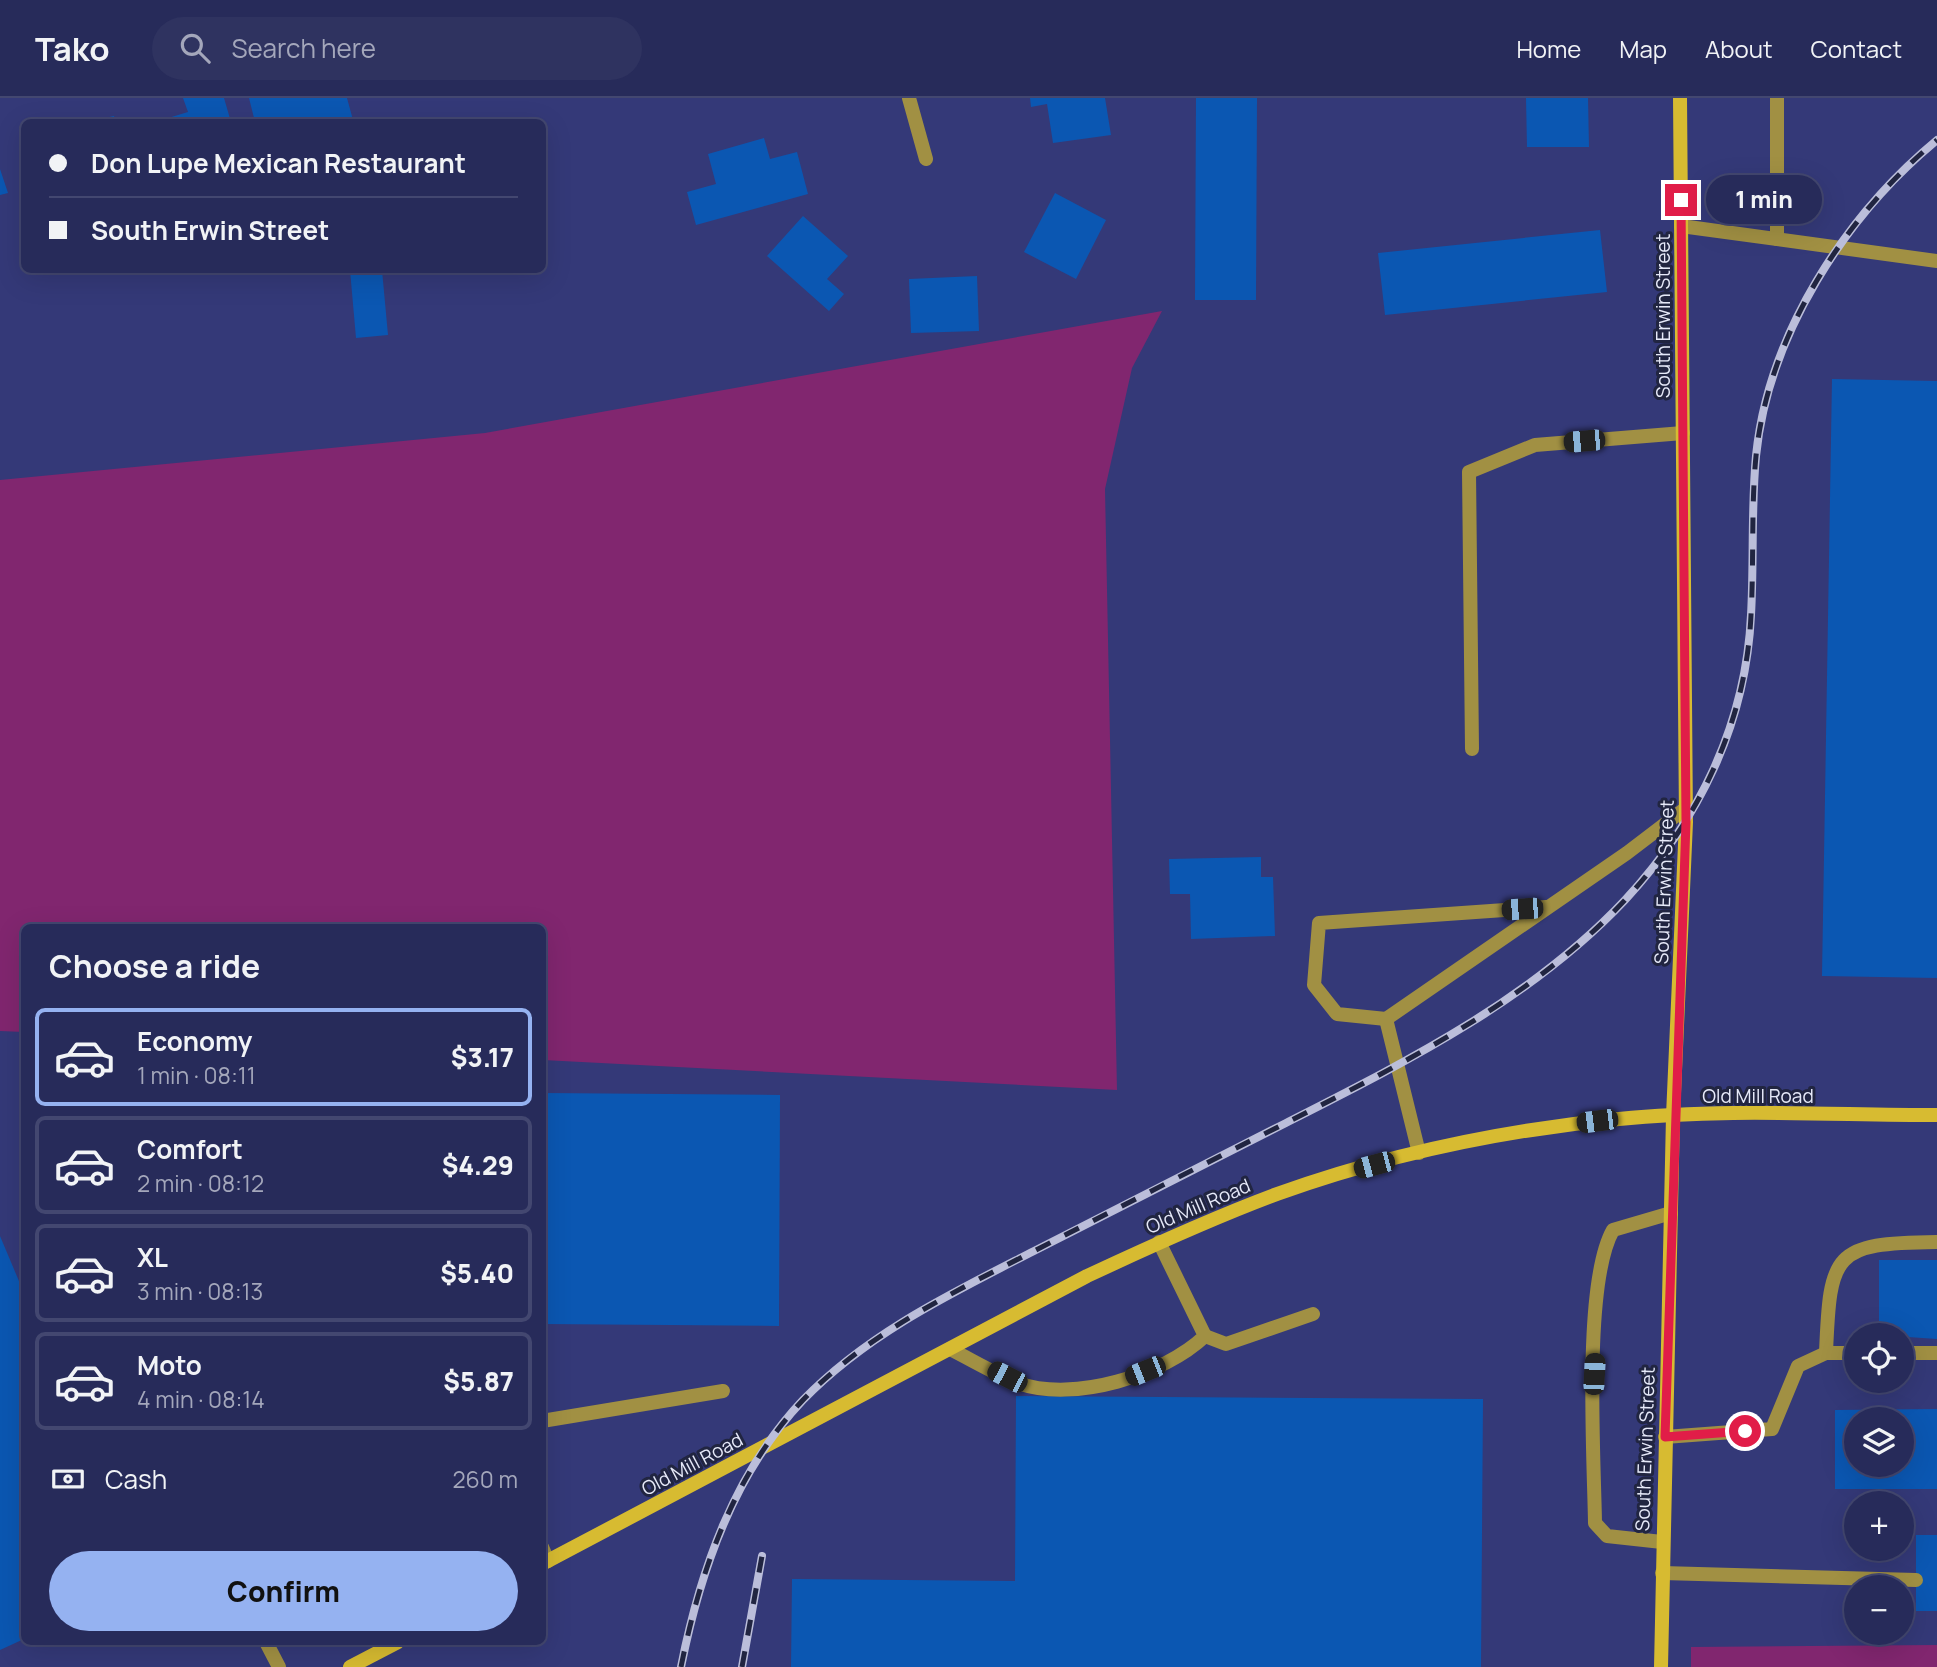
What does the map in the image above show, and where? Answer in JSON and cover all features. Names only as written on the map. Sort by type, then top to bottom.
[{"type":"street","points":[[909,98],[926,159]]},
{"type":"street","name":"South Erwin Street","points":[[1661,1667],[1671,1213],[1686,808],[1681,98]]},
{"type":"street","points":[[1777,98],[1777,239]]},
{"type":"street","points":[[1681,226],[1937,261]]},
{"type":"street","points":[[1472,749],[1469,472],[1535,445],[1683,433]]},
{"type":"street","points":[[1547,907],[1319,923],[1314,985],[1337,1014],[1386,1018],[1547,907],[1686,808]]},
{"type":"street","points":[[1386,1018],[1419,1153]]},
{"type":"street","name":"Old Mill Road","points":[[546,1556],[1087,1276],[1159,1242],[1277,1194],[1419,1153],[1572,1124],[1674,1116],[1937,1115]]},
{"type":"street","points":[[1662,1542],[1607,1536],[1595,1523],[1594,1374],[1597,1291],[1604,1247],[1613,1230],[1671,1213]]},
{"type":"street","points":[[1159,1242],[1205,1336],[1226,1344],[1313,1314]]},
{"type":"street","points":[[1826,1353],[1829,1292],[1837,1267],[1854,1252],[1880,1242],[1937,1242]]},
{"type":"street","points":[[950,1349],[1020,1384],[1076,1389],[1112,1384],[1173,1359],[1192,1349],[1205,1336]]},
{"type":"street","points":[[1665,1437],[1772,1429],[1798,1366],[1826,1353],[1844,1353]]},
{"type":"street","points":[[1914,1353],[1937,1353]]},
{"type":"street","points":[[546,1419],[723,1391]]},
{"type":"street","points":[[1662,1573],[1916,1580]]},
{"type":"street","points":[[268,1645],[279,1667]]},
{"type":"street","points":[[350,1667],[392,1645]]},
{"type":"shaded area","points":[[1162,311],[1132,368],[1105,489],[1117,1090],[546,1060],[546,924],[21,924],[21,1032],[0,1031],[0,480],[485,433]]},
{"type":"shaded area","points":[[1937,1645],[1937,1667],[1691,1667],[1691,1647]]},
{"type":"building","points":[[183,98],[224,98],[230,119],[165,119],[188,112]]},
{"type":"building","points":[[249,98],[347,98],[353,119],[254,119]]},
{"type":"building","points":[[1030,98],[1105,98],[1111,135],[1053,143],[1047,104],[1031,107]]},
{"type":"building","points":[[1196,98],[1257,98],[1256,300],[1195,300]]},
{"type":"building","points":[[1526,98],[1588,98],[1589,147],[1527,147]]},
{"type":"building","points":[[764,138],[770,159],[797,152],[808,194],[696,225],[687,192],[716,184],[708,154]]},
{"type":"building","points":[[0,169],[8,193],[0,195]]},
{"type":"building","points":[[1055,193],[1106,220],[1076,279],[1024,252]]},
{"type":"building","points":[[803,216],[848,256],[827,279],[844,294],[829,311],[767,256]]},
{"type":"building","points":[[1600,230],[1607,292],[1385,315],[1378,253]]},
{"type":"building","points":[[350,273],[382,273],[388,335],[356,338]]},
{"type":"building","points":[[977,276],[979,331],[911,333],[909,279]]},
{"type":"building","points":[[1832,379],[1937,381],[1937,978],[1822,976]]},
{"type":"building","points":[[1261,857],[1261,877],[1273,877],[1275,936],[1191,939],[1190,894],[1170,894],[1169,859]]},
{"type":"building","points":[[546,1093],[780,1095],[779,1326],[546,1324]]},
{"type":"building","points":[[20,1112],[21,1112],[21,1264]]},
{"type":"building","points":[[0,1236],[21,1286],[21,1640],[0,1650]]},
{"type":"building","points":[[1879,1260],[1937,1260],[1937,1339],[1914,1337],[1914,1323],[1879,1323]]},
{"type":"building","points":[[1016,1396],[1483,1399],[1481,1667],[791,1667],[792,1579],[1015,1581]]},
{"type":"building","points":[[1914,1409],[1937,1409],[1937,1489],[1835,1489],[1835,1410],[1844,1410],[1844,1477],[1914,1477]]},
{"type":"building","points":[[1916,1535],[1937,1535],[1937,1611],[1916,1611]]},
{"type":"railway","points":[[681,1667],[698,1595],[723,1525],[739,1491],[779,1428],[828,1376],[883,1334],[942,1299],[1372,1079],[1463,1028],[1506,1000],[1588,936],[1625,900],[1651,869],[1675,837],[1714,768],[1740,694],[1751,615],[1756,456],[1763,411],[1776,366],[1816,281],[1842,241],[1903,170],[1937,140]]},
{"type":"railway","points":[[742,1667],[762,1556]]},
{"type":"route","points":[[1681,200],[1686,822],[1665,1437],[1745,1431]]}]
